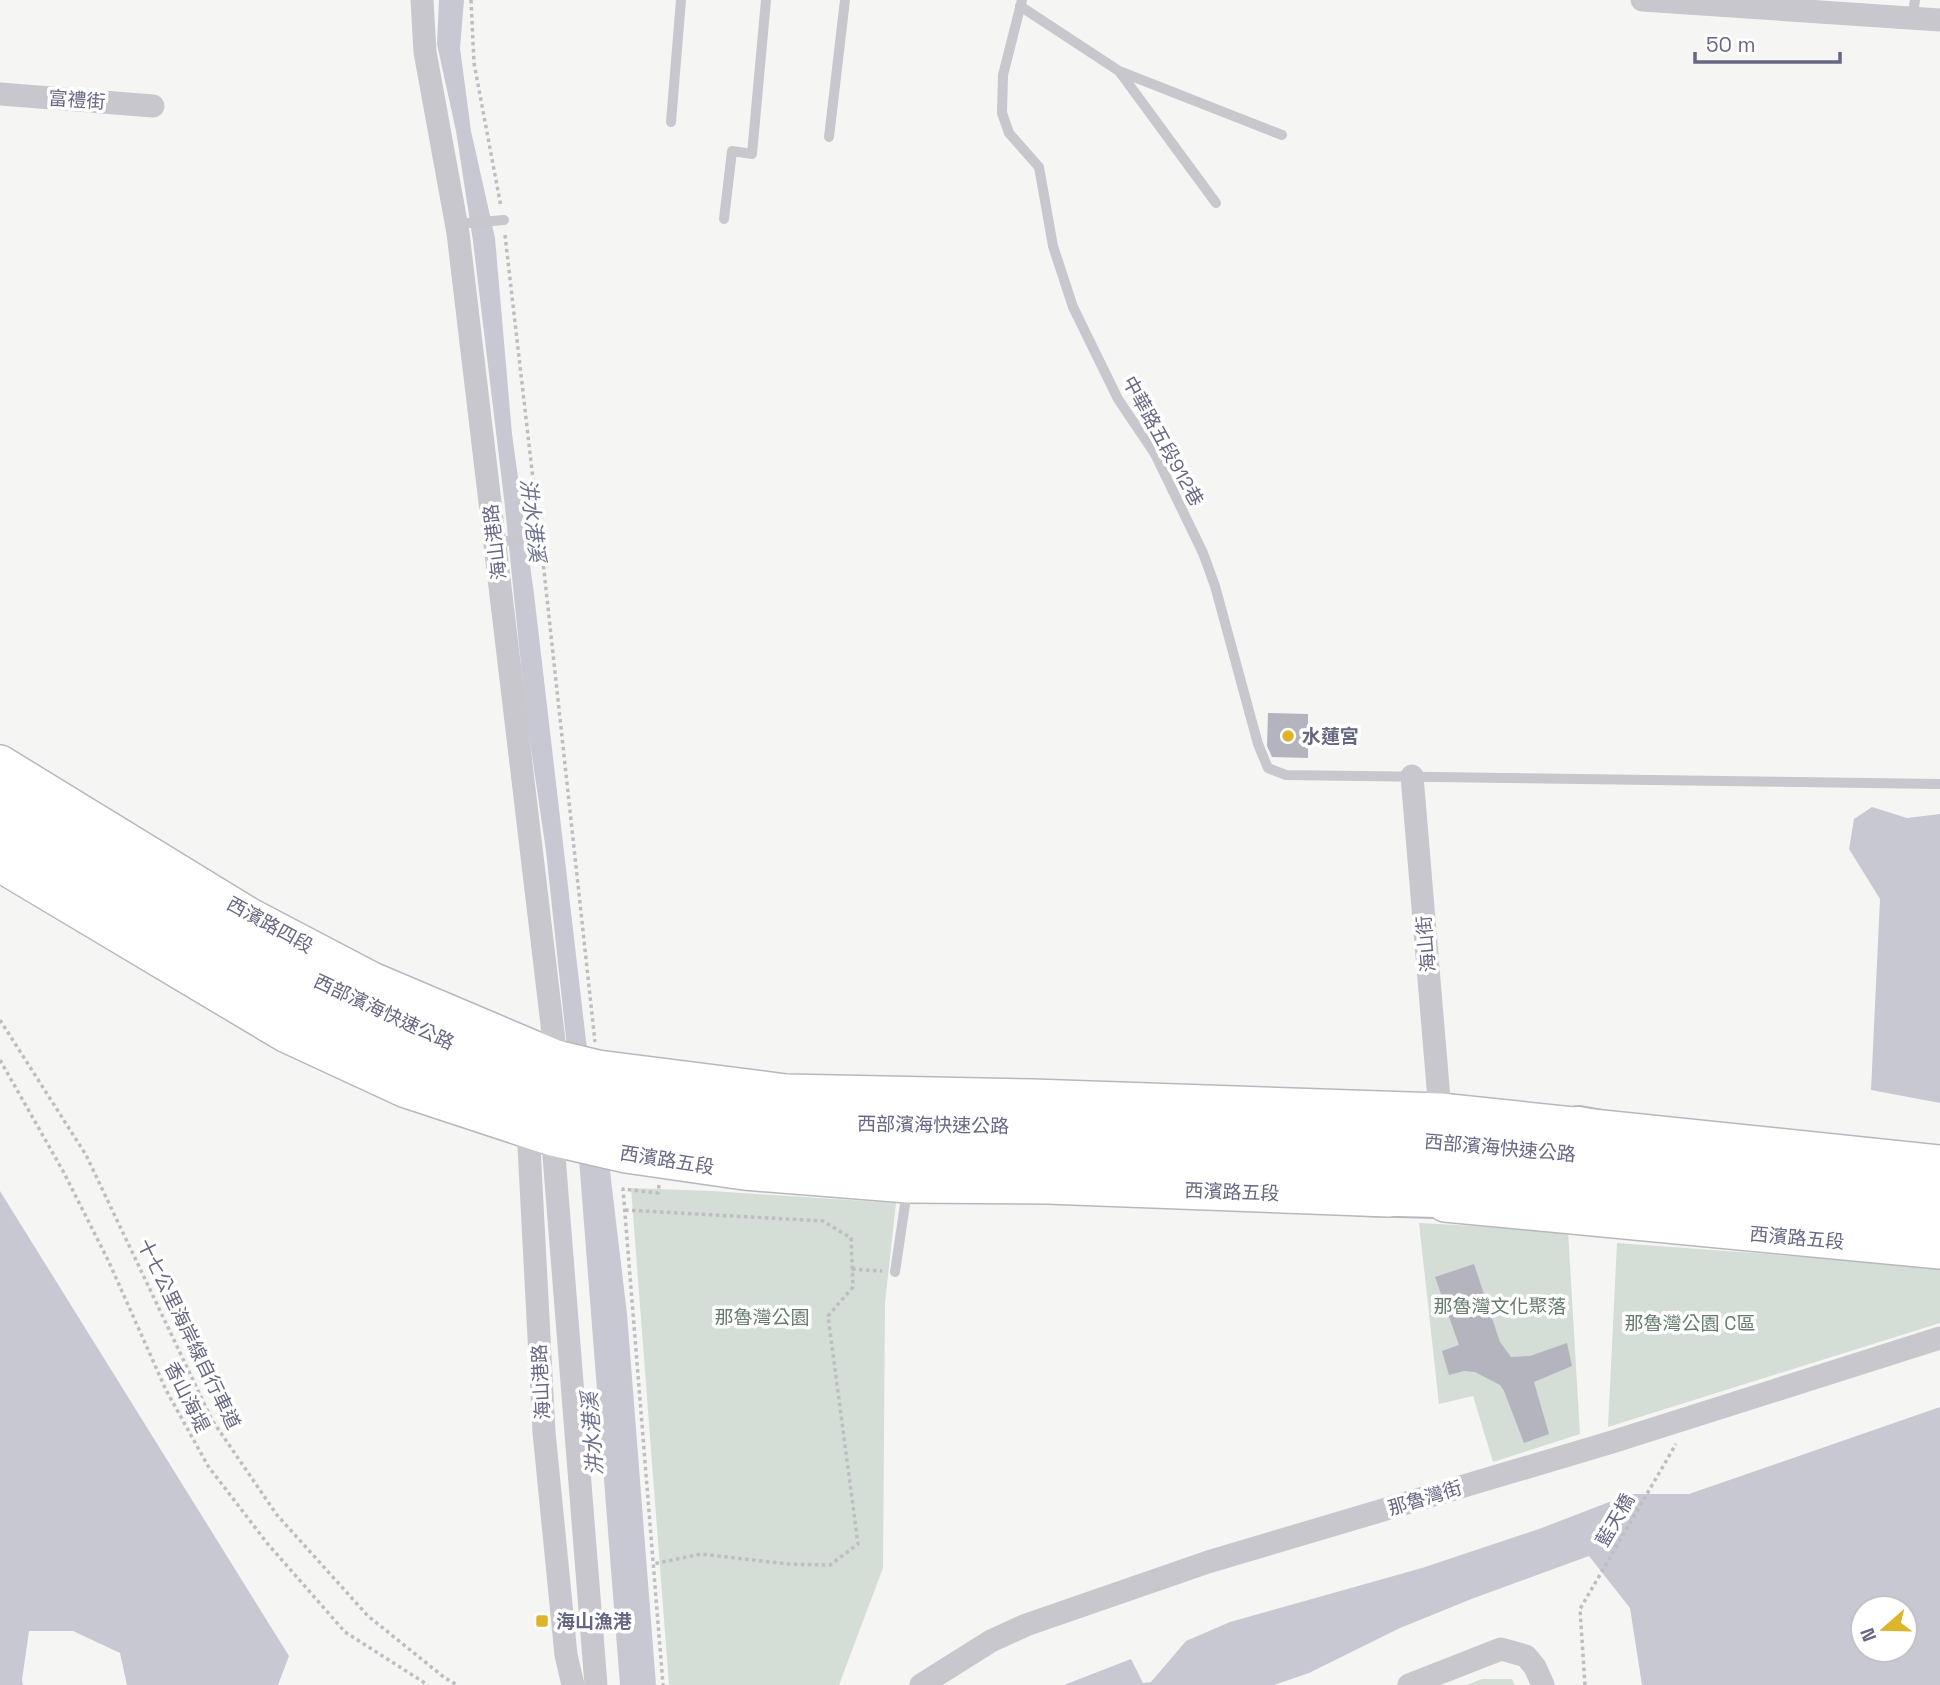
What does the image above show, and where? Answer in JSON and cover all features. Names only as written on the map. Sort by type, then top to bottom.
[{"type":"highway","name":"西部濱海快速公路","points":[[0,794],[226,932],[547,1105],[891,1126],[1356,1136],[1632,1159],[1938,1193]]},
{"type":"highway","name":"西部濱海快速公路","points":[[0,828],[210,958],[346,1030],[472,1086],[547,1105],[769,1148],[905,1156],[1354,1166],[1573,1181],[1750,1206],[1938,1193]]},
{"type":"highway","points":[[1578,1126],[1938,1193]]},
{"type":"highway","points":[[1361,1196],[1750,1206]]},
{"type":"main road","name":"西濱路四段","points":[[0,763],[250,916],[372,980],[547,1105]]},
{"type":"main road","points":[[0,864],[285,1034],[406,1090],[489,1118],[547,1105],[598,1068],[786,1091],[1440,1111],[1578,1126]]},
{"type":"main road","name":"西濱路五段","points":[[547,1105],[626,1155],[744,1172],[908,1185],[1047,1186],[1361,1196],[1940,1251]]},
{"type":"street","name":"海山港路","points":[[422,0],[425,52],[456,224],[495,542],[547,1105],[596,1685]]},
{"type":"street","points":[[1642,0],[1914,10],[1940,20]]},
{"type":"street","name":"富禮街","points":[[0,94],[153,106]]},
{"type":"street","name":"海山街","points":[[1412,776],[1440,1111]]},
{"type":"street","name":"海山港路","points":[[547,1105],[543,1418],[566,1655],[573,1685]]},
{"type":"street","name":"那魯灣街","points":[[921,1685],[991,1641],[1026,1625],[1208,1562],[1612,1441],[1940,1338]]},
{"type":"street","points":[[543,1418],[573,1419]]},
{"type":"street","points":[[1409,1685],[1501,1649],[1526,1656],[1535,1667],[1542,1685]]},
{"type":"lane","points":[[671,122],[681,0]]},
{"type":"lane","points":[[724,219],[732,151],[752,154],[766,0]]},
{"type":"lane","points":[[830,137],[845,0]]},
{"type":"lane","points":[[1021,3],[1119,71],[1282,135]]},
{"type":"lane","name":"中華路五段912巷","points":[[1021,3],[1003,75],[1002,113],[1013,139],[1039,167],[1053,246],[1076,314],[1118,399],[1155,454],[1203,553],[1268,768],[1286,775],[1412,776]]},
{"type":"lane","points":[[1119,71],[1216,202]]},
{"type":"lane","points":[[456,224],[504,220]]},
{"type":"lane","points":[[495,542],[540,537]]},
{"type":"lane","points":[[1412,776],[1940,784]]},
{"type":"lane","points":[[895,1272],[908,1185]]},
{"type":"path","points":[[471,0],[474,63],[504,220],[598,1068]]},
{"type":"path","name":"十七公里海岸線自行車道","points":[[0,1020],[86,1155],[212,1420],[226,1441],[277,1515],[368,1616],[457,1685]]},
{"type":"path","name":"香山海堤","points":[[0,1060],[63,1171],[166,1390],[208,1465],[267,1543],[345,1633],[428,1685]]},
{"type":"path","points":[[660,1175],[658,1193],[623,1189],[663,1685]]},
{"type":"path","points":[[625,1210],[823,1221],[851,1238],[853,1287],[828,1316],[858,1544],[830,1565],[788,1564],[701,1554],[653,1564]]},
{"type":"path","points":[[852,1269],[895,1272]]},
{"type":"path","name":"藍天橋","points":[[1585,1685],[1580,1609],[1674,1445]]},
{"type":"green space","name":"那魯灣公園","points":[[631,1188],[896,1203],[885,1303],[883,1568],[839,1685],[669,1685]]},
{"type":"green space","name":"那魯灣文化聚落","points":[[1419,1223],[1568,1231],[1580,1434],[1493,1462],[1473,1396],[1439,1404]]},
{"type":"green space","name":"那魯灣公園 C區","points":[[1617,1243],[1940,1267],[1940,1323],[1608,1427]]},
{"type":"green space","points":[[1482,1679],[1512,1679],[1515,1685],[1467,1685]]},
{"type":"shaded area","points":[[439,0],[464,0],[460,48],[471,131],[495,238],[512,434],[534,594],[586,1041],[610,1171],[627,1314],[656,1685],[620,1685],[579,1159],[546,851],[526,715],[505,507],[473,241],[456,131],[437,44]]},
{"type":"shaded area","points":[[1872,807],[1907,818],[1940,814],[1940,1103],[1871,1090],[1880,899],[1849,849],[1854,819]]},
{"type":"shaded area","points":[[0,1191],[289,1656],[278,1685],[127,1685],[120,1653],[73,1631],[29,1631],[23,1685],[0,1685]]},
{"type":"shaded area","points":[[1940,1407],[1940,1685],[1642,1685],[1630,1608],[1589,1556],[1400,1628],[1309,1673],[1274,1685],[1064,1685],[1131,1659],[1143,1683],[1151,1682],[1186,1641],[1230,1622],[1422,1568],[1539,1529],[1630,1494],[1689,1494]]},
{"type":"building","name":"水蓮宮","points":[[1268,713],[1308,714],[1308,758],[1272,757],[1267,746]]},
{"type":"building","points":[[1474,1264],[1500,1342],[1511,1357],[1530,1356],[1567,1343],[1572,1366],[1534,1382],[1549,1434],[1524,1443],[1500,1385],[1475,1372],[1464,1371],[1449,1375],[1442,1351],[1459,1345],[1435,1277]]},
{"type":"place","name":"水蓮宮","points":[[1288,736]]},
{"type":"place","name":"海山漁港","points":[[542,1621]]},
{"type":"water label","name":"汫水港溪","points":[[533,520]]},
{"type":"water label","name":"汫水港溪","points":[[592,1434]]}]
